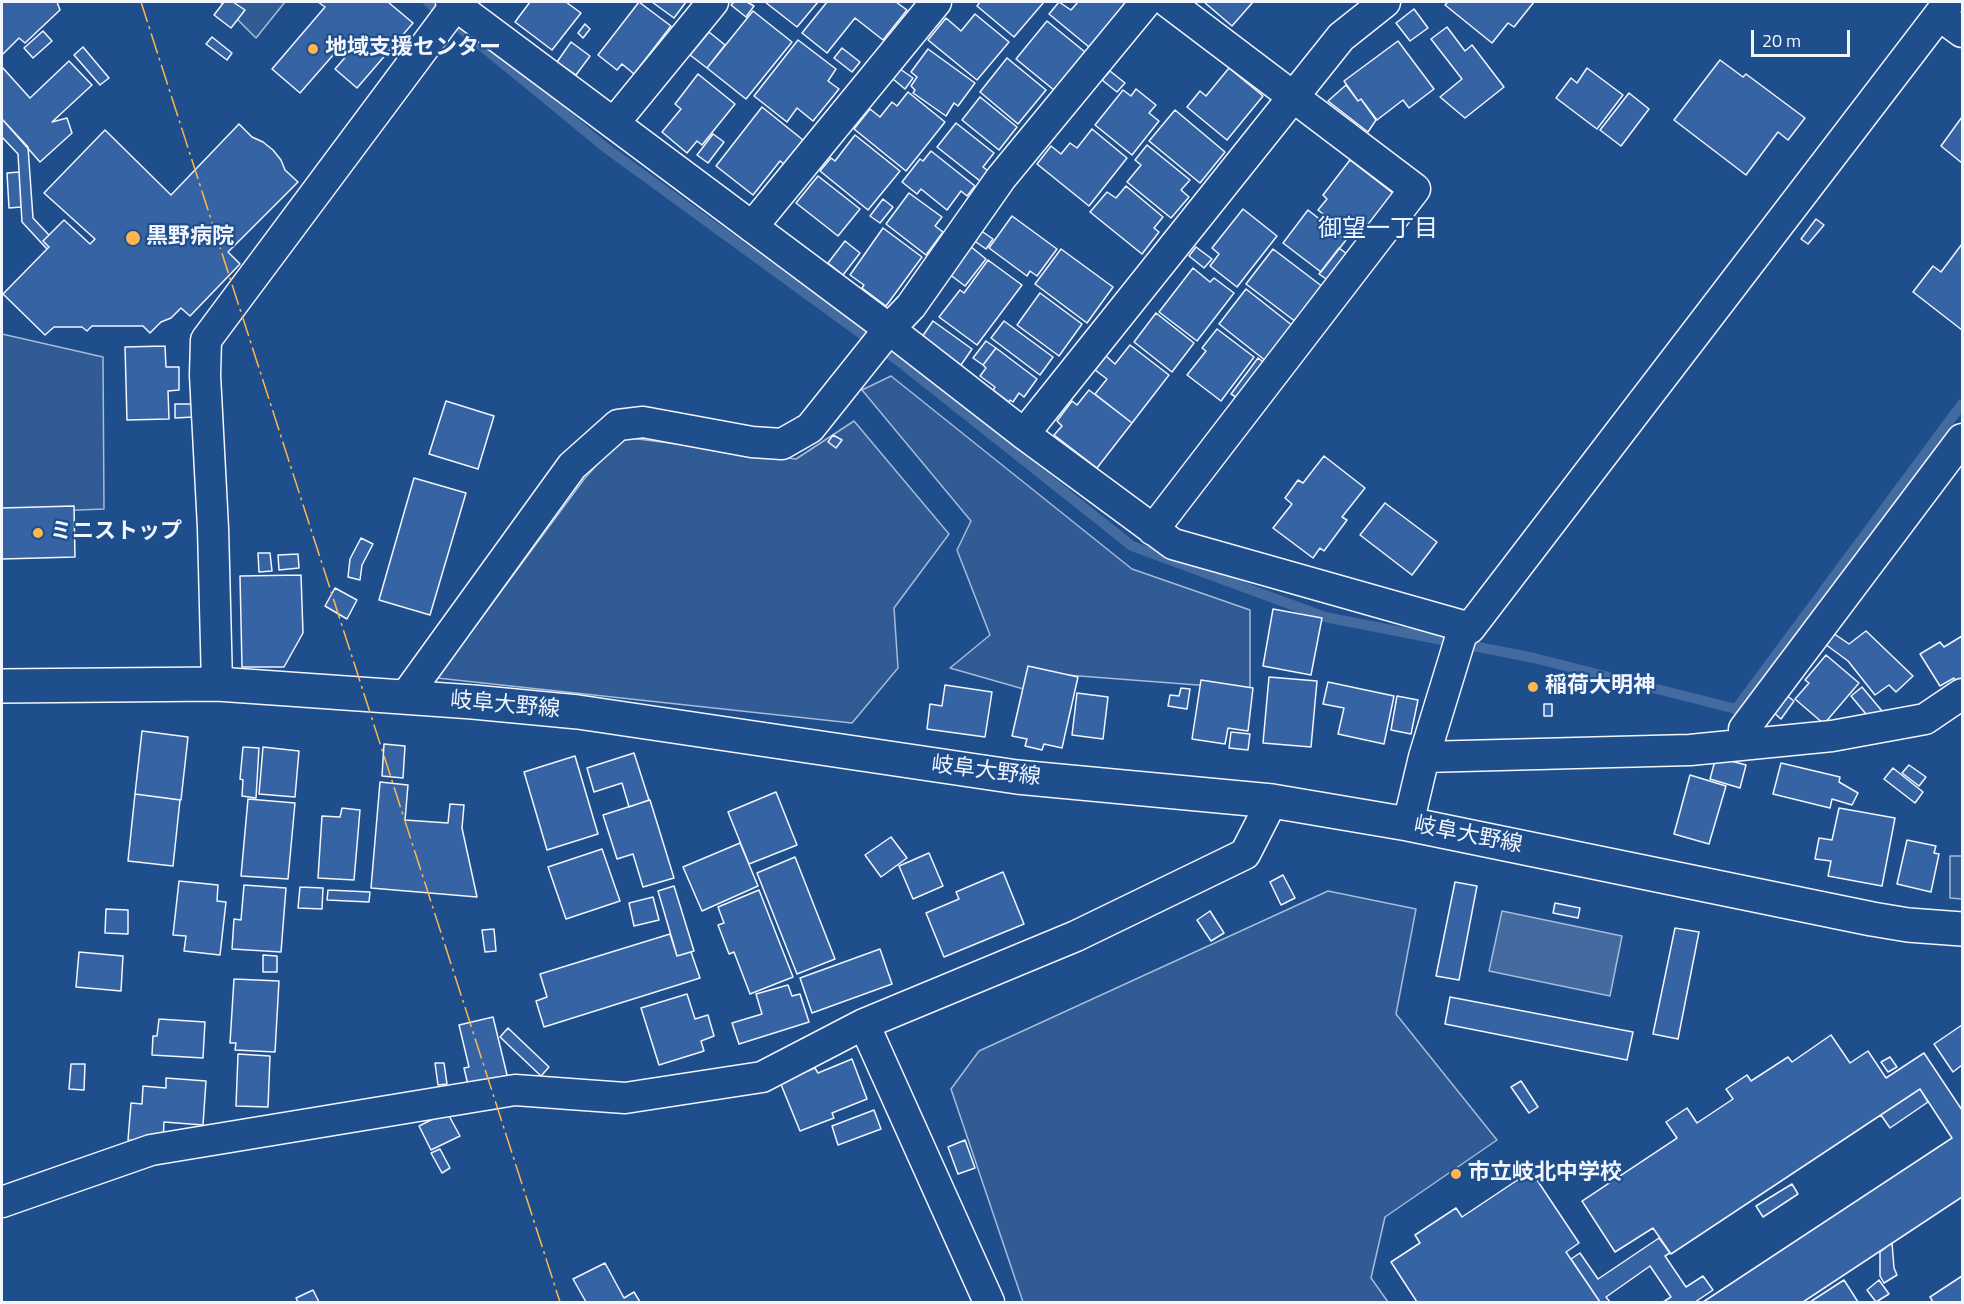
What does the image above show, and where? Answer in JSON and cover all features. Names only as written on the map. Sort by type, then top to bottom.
[{"type":"main road","name":"岐阜大野線","points":[[2,686],[217,684],[578,712],[1017,777],[1272,801],[1408,824],[1872,919],[1908,925],[1962,929]]},
{"type":"street","points":[[614,123],[713,2]]},
{"type":"street","points":[[752,227],[936,2]]},
{"type":"street","points":[[405,697],[572,466],[618,425],[643,422],[752,442],[782,444],[810,428],[889,329],[911,306],[1001,178],[1146,2]]},
{"type":"street","points":[[1153,530],[1415,189],[1168,2]]},
{"type":"street","points":[[1024,434],[1341,37],[1385,2]]},
{"type":"street","points":[[217,684],[213,528],[205,375],[206,340],[455,3],[889,329],[1024,434],[1173,544],[1470,628]]},
{"type":"street","points":[[1408,824],[1424,757],[1462,633],[1470,628],[1950,16]]},
{"type":"street","points":[[1744,744],[1744,729],[1962,439]]},
{"type":"street","points":[[1424,757],[1690,750],[1832,736],[1924,718],[1962,694]]},
{"type":"street","points":[[2,1202],[151,1150],[515,1090],[625,1098],[762,1077],[864,1024],[1076,936],[1245,854],[1272,801]]},
{"type":"street","points":[[864,1024],[989,1302]]},
{"type":"shaded area","points":[[220,2],[285,2],[256,38]]},
{"type":"shaded area","points":[[2,334],[103,357],[104,509],[2,513]]},
{"type":"shaded area","points":[[891,376],[1132,569],[1250,610],[1250,689],[1040,673],[1027,690],[950,668],[990,635],[957,550],[971,521],[862,390]]},
{"type":"shaded area","points":[[854,421],[949,534],[894,608],[898,668],[852,723],[437,678],[585,478],[622,437],[796,459]]},
{"type":"shaded area","points":[[1950,856],[1962,856],[1962,899],[1950,898]]},
{"type":"shaded area","points":[[1328,891],[1416,909],[1396,1014],[1497,1140],[1385,1217],[1371,1278],[1388,1302],[1023,1302],[951,1089],[979,1051]]},
{"type":"shaded area","points":[[1502,911],[1622,936],[1610,996],[1489,971]]},
{"type":"building","points":[[2,2],[57,2],[60,10],[25,43],[19,38],[2,55]]},
{"type":"building","points":[[224,2],[233,2],[245,10],[231,28],[214,15]]},
{"type":"building","name":"地域支援センター","points":[[318,2],[388,2],[413,23],[357,88],[335,69],[349,53],[341,46],[300,93],[272,69],[325,7]]},
{"type":"building","points":[[530,2],[566,2],[581,13],[552,50],[515,22]]},
{"type":"building","points":[[639,2],[671,26],[634,74],[622,64],[617,70],[598,55]]},
{"type":"building","points":[[652,2],[686,2],[674,18]]},
{"type":"building","points":[[734,2],[747,2],[754,6],[746,17],[731,5]]},
{"type":"building","points":[[765,2],[818,2],[797,27]]},
{"type":"building","points":[[827,2],[896,2],[907,10],[883,40],[855,18],[827,53],[802,33]]},
{"type":"building","points":[[980,2],[1044,2],[1014,37],[977,6]]},
{"type":"building","points":[[1059,2],[1071,10],[1078,2],[1125,2],[1089,47],[1049,14]]},
{"type":"building","points":[[1204,2],[1253,2],[1232,26]]},
{"type":"building","points":[[1448,2],[1534,2],[1514,27],[1508,23],[1492,43],[1445,5]]},
{"type":"building","points":[[1414,9],[1428,28],[1410,41],[1396,23]]},
{"type":"building","points":[[753,11],[792,42],[746,99],[707,68]]},
{"type":"building","points":[[975,14],[1009,42],[977,80],[928,40],[946,18],[961,31]]},
{"type":"building","points":[[1047,21],[1085,52],[1054,90],[1016,59]]},
{"type":"building","points":[[585,24],[590,29],[583,38],[578,33]]},
{"type":"building","points":[[1447,27],[1465,51],[1472,45],[1504,87],[1465,118],[1440,97],[1462,79],[1431,39]]},
{"type":"building","points":[[43,31],[52,41],[33,58],[24,48]]},
{"type":"building","points":[[709,32],[725,45],[707,68],[690,55]]},
{"type":"building","points":[[212,37],[232,53],[227,60],[206,44]]},
{"type":"building","points":[[798,40],[836,69],[828,81],[839,89],[813,121],[797,108],[787,122],[754,96]]},
{"type":"building","points":[[1398,41],[1434,89],[1409,108],[1403,100],[1377,120],[1361,99],[1358,101],[1344,81]]},
{"type":"building","points":[[571,42],[590,56],[576,75],[557,62]]},
{"type":"building","points":[[83,47],[109,78],[100,85],[74,55]]},
{"type":"building","points":[[842,48],[860,62],[852,72],[834,58]]},
{"type":"building","points":[[928,49],[975,83],[958,106],[954,103],[946,116],[913,93],[915,90],[911,86],[917,77],[911,72]]},
{"type":"building","points":[[1007,58],[1046,90],[1018,124],[980,92]]},
{"type":"building","points":[[1720,60],[1743,77],[1746,74],[1805,118],[1788,140],[1778,132],[1746,175],[1674,120]]},
{"type":"building","points":[[69,61],[92,85],[52,122],[67,118],[72,133],[40,162],[2,119],[2,67],[30,98]]},
{"type":"building","points":[[1229,68],[1263,96],[1227,140],[1187,107],[1200,91],[1206,96]]},
{"type":"building","points":[[1587,68],[1623,95],[1597,129],[1556,98],[1571,78],[1577,83]]},
{"type":"building","points":[[900,69],[913,78],[905,89],[893,79]]},
{"type":"building","points":[[1110,71],[1125,83],[1117,92],[1102,80]]},
{"type":"building","points":[[698,74],[735,104],[702,145],[697,141],[687,153],[662,132],[681,109],[675,104]]},
{"type":"building","points":[[1346,85],[1358,101],[1361,99],[1376,120],[1368,132],[1328,101]]},
{"type":"building","points":[[1136,89],[1156,105],[1149,113],[1159,121],[1132,155],[1095,125],[1123,90],[1131,96]]},
{"type":"building","points":[[908,92],[945,122],[906,171],[854,129],[870,109],[880,117],[892,102],[897,106]]},
{"type":"building","points":[[1629,93],[1649,109],[1621,146],[1600,130]]},
{"type":"building","points":[[980,97],[1017,127],[999,150],[962,120]]},
{"type":"building","points":[[762,107],[803,140],[784,164],[780,161],[753,195],[716,166]]},
{"type":"building","points":[[1175,110],[1225,152],[1200,183],[1149,141]]},
{"type":"building","points":[[1962,117],[1962,163],[1941,146]]},
{"type":"building","points":[[2,119],[28,147],[33,218],[49,235],[43,241],[49,247],[47,249],[22,222],[18,154],[2,137]]},
{"type":"building","points":[[956,123],[994,153],[983,167],[988,171],[980,181],[937,147]]},
{"type":"building","points":[[239,124],[252,137],[273,150],[285,170],[298,182],[228,252],[240,264],[190,316],[181,308],[150,333],[143,326],[92,326],[87,331],[82,327],[54,327],[45,335],[3,294],[49,247],[43,241],[64,220],[90,244],[95,239],[44,193],[105,130],[171,195]]},
{"type":"building","points":[[1092,129],[1127,158],[1089,206],[1037,164],[1051,146],[1061,154],[1070,143],[1077,148]]},
{"type":"building","points":[[713,134],[724,142],[708,163],[697,155]]},
{"type":"building","points":[[855,135],[900,171],[868,210],[820,171],[831,158],[835,161]]},
{"type":"building","points":[[1147,145],[1190,180],[1181,190],[1189,197],[1171,218],[1127,182],[1141,165],[1135,160]]},
{"type":"building","points":[[931,151],[975,186],[967,196],[961,191],[947,210],[921,189],[917,194],[902,182],[920,159],[923,161]]},
{"type":"building","points":[[1350,160],[1394,194],[1366,230],[1363,227],[1355,239],[1318,210],[1327,199],[1323,195]]},
{"type":"building","points":[[19,172],[21,207],[9,208],[7,173]]},
{"type":"building","points":[[818,176],[860,209],[838,236],[796,203]]},
{"type":"building","points":[[1126,186],[1163,217],[1154,228],[1159,232],[1142,254],[1090,212],[1107,192],[1116,198]]},
{"type":"building","points":[[909,193],[942,217],[935,226],[943,232],[926,255],[886,224]]},
{"type":"building","points":[[883,199],[893,207],[880,223],[870,216]]},
{"type":"building","points":[[1243,209],[1277,236],[1237,287],[1210,266],[1219,254],[1212,248]]},
{"type":"building","points":[[1308,210],[1346,240],[1321,272],[1283,243]]},
{"type":"building","points":[[1012,216],[1057,249],[1037,276],[1030,271],[1027,276],[989,248]]},
{"type":"building","points":[[1816,219],[1824,225],[1808,244],[1801,239]]},
{"type":"building","points":[[883,228],[922,257],[886,306],[862,288],[864,285],[850,275]]},
{"type":"building","points":[[980,230],[993,239],[986,249],[973,240]]},
{"type":"building","points":[[845,241],[860,253],[843,275],[828,263]]},
{"type":"building","points":[[1962,244],[1962,330],[1913,292],[1933,266],[1941,272]]},
{"type":"building","points":[[970,246],[986,259],[965,286],[949,274]]},
{"type":"building","points":[[1196,247],[1212,259],[1204,268],[1189,256]]},
{"type":"building","points":[[1339,248],[1347,254],[1329,281],[1319,274]]},
{"type":"building","points":[[1061,249],[1113,287],[1087,323],[1035,284]]},
{"type":"building","points":[[1273,249],[1323,287],[1296,322],[1246,284]]},
{"type":"building","points":[[988,260],[1022,285],[977,345],[939,317],[960,290],[964,293]]},
{"type":"building","points":[[1193,268],[1210,282],[1214,278],[1234,293],[1197,341],[1159,312]]},
{"type":"building","points":[[1246,289],[1293,326],[1266,361],[1219,324]]},
{"type":"building","points":[[1040,293],[1082,324],[1059,356],[1017,325]]},
{"type":"building","points":[[1156,313],[1194,343],[1172,372],[1134,342]]},
{"type":"building","points":[[933,321],[972,349],[961,365],[922,337]]},
{"type":"building","points":[[1004,321],[1053,357],[1040,375],[991,338]]},
{"type":"building","points":[[1217,329],[1254,357],[1221,401],[1187,375],[1206,351],[1202,348]]},
{"type":"building","points":[[986,341],[996,348],[983,365],[973,358]]},
{"type":"building","points":[[1130,345],[1169,375],[1132,423],[1095,394],[1107,379],[1095,370],[1106,356],[1115,364]]},
{"type":"building","points":[[165,346],[166,367],[179,367],[179,390],[168,391],[169,419],[127,420],[125,347]]},
{"type":"building","points":[[996,348],[1037,379],[1024,397],[1019,393],[1013,402],[1010,400],[1009,402],[993,390],[995,387],[980,376],[986,368],[983,365]]},
{"type":"building","points":[[1258,358],[1266,364],[1239,399],[1231,394]]},
{"type":"building","points":[[1089,390],[1132,423],[1097,468],[1054,435],[1062,426],[1057,421],[1072,401],[1077,405]]},
{"type":"building","points":[[446,401],[494,416],[478,469],[429,454]]},
{"type":"building","points":[[175,404],[193,404],[193,417],[175,418]]},
{"type":"building","points":[[833,435],[842,440],[836,448],[828,442]]},
{"type":"building","points":[[1324,456],[1365,488],[1342,517],[1347,520],[1324,551],[1320,548],[1313,558],[1273,528],[1292,504],[1285,498],[1298,480],[1303,483]]},
{"type":"building","points":[[414,478],[466,493],[430,615],[379,600]]},
{"type":"building","points":[[1385,503],[1437,542],[1412,575],[1360,535]]},
{"type":"building","name":"ミニストップ","points":[[74,506],[75,557],[2,559],[2,508]]},
{"type":"building","points":[[361,538],[373,544],[362,565],[360,580],[348,577],[350,559]]},
{"type":"building","points":[[258,553],[270,553],[272,571],[259,572]]},
{"type":"building","points":[[298,554],[299,568],[279,570],[278,555]]},
{"type":"building","points":[[301,575],[303,633],[284,667],[242,667],[240,576]]},
{"type":"building","points":[[335,588],[357,600],[347,619],[325,606]]},
{"type":"building","points":[[1273,609],[1322,618],[1311,675],[1263,666]]},
{"type":"building","points":[[1866,631],[1913,676],[1896,692],[1889,685],[1875,695],[1848,661],[1825,644],[1833,633],[1849,644]]},
{"type":"building","points":[[1962,636],[1962,682],[1958,685],[1954,678],[1940,686],[1920,654],[1940,642],[1944,647]]},
{"type":"building","points":[[1826,655],[1859,683],[1824,724],[1795,699],[1809,683],[1805,680]]},
{"type":"building","points":[[1028,666],[1078,677],[1062,748],[1044,744],[1042,750],[1025,746],[1027,739],[1012,736]]},
{"type":"building","points":[[1269,677],[1317,681],[1311,747],[1263,743]]},
{"type":"building","points":[[1201,680],[1253,688],[1248,731],[1228,728],[1225,744],[1192,739]]},
{"type":"building","points":[[1328,682],[1394,696],[1384,744],[1338,734],[1344,708],[1323,704]]},
{"type":"building","points":[[945,685],[992,692],[985,737],[927,729],[930,704],[942,706]]},
{"type":"building","points":[[1862,687],[1882,711],[1871,720],[1851,696]]},
{"type":"building","points":[[1181,688],[1190,689],[1187,709],[1168,706],[1170,695],[1179,696]]},
{"type":"building","points":[[1077,693],[1108,697],[1103,739],[1072,735]]},
{"type":"building","points":[[1786,695],[1794,701],[1781,719],[1773,712]]},
{"type":"building","points":[[1397,696],[1418,700],[1411,734],[1391,730]]},
{"type":"building","points":[[1544,704],[1552,704],[1552,716],[1544,716]]},
{"type":"building","points":[[142,731],[188,737],[181,800],[135,794]]},
{"type":"building","points":[[1231,732],[1250,734],[1248,750],[1229,748]]},
{"type":"building","points":[[384,744],[405,746],[403,778],[382,776]]},
{"type":"building","points":[[243,747],[259,748],[256,798],[242,796],[243,780],[240,779]]},
{"type":"building","points":[[263,747],[299,751],[295,797],[259,794]]},
{"type":"building","points":[[634,753],[649,800],[629,807],[622,783],[594,792],[587,768]]},
{"type":"building","points":[[575,756],[598,834],[547,850],[524,772]]},
{"type":"building","points":[[1716,757],[1746,765],[1740,788],[1710,779]]},
{"type":"building","points":[[1781,763],[1840,777],[1839,782],[1858,793],[1852,805],[1832,799],[1830,808],[1773,794]]},
{"type":"building","points":[[1909,765],[1926,777],[1919,786],[1902,773]]},
{"type":"building","points":[[1893,768],[1923,792],[1915,803],[1884,779]]},
{"type":"building","points":[[1690,775],[1726,786],[1709,844],[1674,834]]},
{"type":"building","points":[[380,782],[408,785],[405,820],[448,823],[450,804],[464,805],[462,828],[477,897],[371,888]]},
{"type":"building","points":[[776,792],[797,845],[749,864],[728,812]]},
{"type":"building","points":[[135,794],[180,800],[173,866],[128,861]]},
{"type":"building","points":[[248,799],[295,803],[288,879],[241,876]]},
{"type":"building","points":[[650,800],[674,878],[643,887],[633,854],[617,859],[603,815]]},
{"type":"building","points":[[342,808],[360,810],[354,880],[318,878],[322,816],[340,817]]},
{"type":"building","points":[[1839,808],[1895,818],[1882,886],[1828,876],[1831,861],[1815,859],[1819,838],[1832,840]]},
{"type":"building","points":[[891,837],[907,858],[881,877],[865,855]]},
{"type":"building","points":[[1907,840],[1936,846],[1934,853],[1939,854],[1931,892],[1897,884]]},
{"type":"building","points":[[740,843],[758,886],[702,911],[683,867]]},
{"type":"building","points":[[602,849],[620,901],[566,919],[548,867]]},
{"type":"building","points":[[929,853],[943,886],[913,899],[899,866]]},
{"type":"building","points":[[795,857],[835,959],[797,974],[757,873]]},
{"type":"building","points":[[1003,872],[1024,924],[944,957],[926,913],[959,899],[956,892]]},
{"type":"building","points":[[1283,875],[1295,898],[1281,905],[1270,882]]},
{"type":"building","points":[[179,881],[218,885],[217,901],[226,902],[220,955],[184,951],[186,936],[173,935]]},
{"type":"building","points":[[1455,882],[1477,886],[1459,980],[1436,976]]},
{"type":"building","points":[[244,885],[286,888],[281,952],[232,949],[234,919],[241,920]]},
{"type":"building","points":[[674,886],[694,951],[677,956],[658,891]]},
{"type":"building","points":[[300,887],[323,888],[322,909],[298,908]]},
{"type":"building","points":[[328,890],[370,892],[369,902],[327,900]]},
{"type":"building","points":[[759,890],[793,977],[750,994],[734,952],[729,954],[718,925],[724,923],[718,907]]},
{"type":"building","points":[[653,897],[659,920],[634,926],[629,903]]},
{"type":"building","points":[[1555,903],[1580,908],[1578,918],[1553,913]]},
{"type":"building","points":[[106,909],[128,910],[128,934],[105,933]]},
{"type":"building","points":[[1210,911],[1224,933],[1211,941],[1197,920]]},
{"type":"building","points":[[1675,928],[1699,932],[1678,1039],[1653,1034]]},
{"type":"building","points":[[494,929],[496,951],[485,952],[482,930]]},
{"type":"building","points":[[670,934],[677,956],[691,952],[700,978],[544,1027],[536,1001],[547,997],[540,974]]},
{"type":"building","points":[[880,949],[892,984],[812,1013],[800,978]]},
{"type":"building","points":[[79,952],[123,956],[121,991],[76,987]]},
{"type":"building","points":[[263,955],[277,956],[277,972],[263,972]]},
{"type":"building","points":[[234,979],[279,981],[275,1052],[235,1050],[236,1043],[230,1043]]},
{"type":"building","points":[[788,985],[792,996],[800,994],[809,1022],[739,1044],[732,1023],[762,1014],[756,994]]},
{"type":"building","points":[[687,994],[695,1019],[708,1015],[714,1036],[701,1041],[704,1051],[659,1065],[641,1008]]},
{"type":"building","points":[[1450,997],[1633,1032],[1627,1060],[1445,1024]]},
{"type":"building","points":[[493,1017],[508,1079],[469,1089],[464,1068],[469,1067],[459,1025]]},
{"type":"building","points":[[159,1019],[205,1022],[203,1058],[152,1055],[153,1036],[157,1036]]},
{"type":"building","points":[[1962,1025],[1962,1065],[1953,1072],[1934,1044]]},
{"type":"building","points":[[508,1028],[549,1067],[541,1076],[500,1037]]},
{"type":"building","points":[[1831,1035],[1850,1063],[1868,1051],[1886,1078],[1924,1053],[1962,1110],[1962,1197],[1803,1302],[1703,1302],[1952,1138],[1920,1089],[1671,1254],[1653,1228],[1615,1252],[1582,1201],[1677,1138],[1666,1122],[1687,1108],[1697,1123],[1733,1099],[1726,1089],[1747,1075],[1751,1081],[1788,1057],[1792,1062]]},
{"type":"building","points":[[238,1054],[270,1056],[268,1107],[236,1106]]},
{"type":"building","points":[[1890,1057],[1897,1067],[1888,1072],[1881,1062]]},
{"type":"building","points":[[852,1059],[867,1099],[832,1113],[834,1118],[800,1131],[780,1082],[815,1068],[818,1073]]},
{"type":"building","points":[[435,1063],[444,1063],[447,1084],[438,1085]]},
{"type":"building","points":[[71,1064],[85,1064],[84,1090],[69,1089]]},
{"type":"building","points":[[166,1078],[206,1081],[203,1125],[164,1122],[163,1143],[128,1140],[131,1103],[142,1104],[143,1086],[166,1088]]},
{"type":"building","points":[[1521,1081],[1538,1107],[1529,1113],[1511,1087]]},
{"type":"building","points":[[1920,1089],[1928,1102],[1890,1128],[1881,1115]]},
{"type":"building","points":[[874,1110],[881,1129],[838,1145],[832,1126]]},
{"type":"building","points":[[447,1112],[460,1136],[431,1150],[419,1126]]},
{"type":"building","points":[[965,1140],[975,1168],[958,1174],[948,1147]]},
{"type":"building","points":[[440,1149],[450,1168],[442,1173],[431,1153]]},
{"type":"building","points":[[1531,1171],[1579,1243],[1566,1252],[1600,1302],[1417,1302],[1391,1262],[1420,1243],[1415,1235],[1456,1208],[1462,1217]]},
{"type":"building","points":[[1792,1184],[1798,1194],[1763,1217],[1756,1206]]},
{"type":"building","points":[[1659,1238],[1670,1253],[1665,1256],[1686,1287],[1703,1276],[1713,1290],[1695,1302],[1663,1302],[1671,1297],[1650,1266],[1606,1297],[1610,1302],[1600,1302],[1571,1259],[1580,1253],[1598,1279]]},
{"type":"building","points":[[1892,1243],[1894,1268],[1897,1275],[1884,1283],[1880,1276],[1880,1252]]},
{"type":"building","points":[[605,1263],[624,1298],[634,1292],[640,1302],[586,1302],[573,1279]]},
{"type":"building","points":[[1962,1276],[1962,1302],[1933,1302],[1930,1297]]},
{"type":"building","points":[[1844,1280],[1858,1302],[1810,1302]]},
{"type":"building","points":[[1879,1280],[1889,1294],[1876,1302],[1867,1290]]},
{"type":"building","points":[[313,1290],[319,1302],[298,1302],[296,1298]]},
{"type":"waterway","points":[[428,2],[606,148],[900,362],[1132,546],[1325,617],[1534,658],[1736,709],[1962,404]]},
{"type":"power","points":[[141,2],[560,1302]]},
{"type":"place","name":"地域支援センター","points":[[313,49]]},
{"type":"place","name":"黒野病院","points":[[133,238]]},
{"type":"place","name":"ミニストップ","points":[[38,533]]},
{"type":"place","name":"稲荷大明神","points":[[1533,687]]},
{"type":"place","name":"市立岐北中学校","points":[[1456,1174]]},
{"type":"district","name":"御望一丁目","points":[[1378,230]]}]
